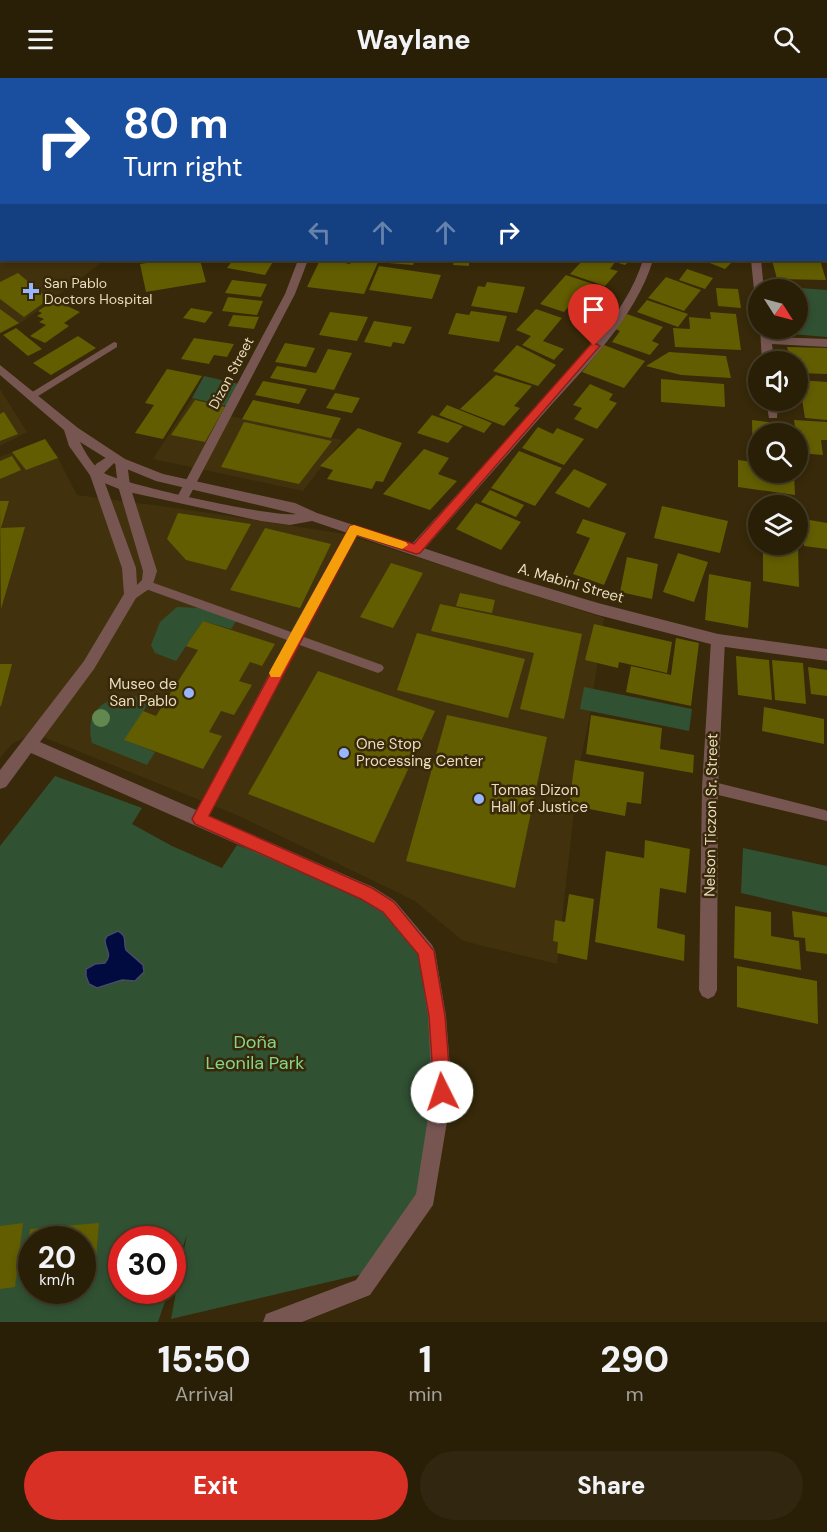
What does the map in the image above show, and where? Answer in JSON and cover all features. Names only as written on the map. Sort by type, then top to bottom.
[{"type":"street","name":"Dizon Street","points":[[182,499],[290,294],[303,261]]},
{"type":"street","points":[[416,549],[582,362],[635,289],[646,272],[648,261]]},
{"type":"street","points":[[756,261],[758,279]]},
{"type":"street","points":[[799,339],[827,343]]},
{"type":"street","name":"A. Mabini Street","points":[[0,369],[70,429],[117,459],[149,473],[295,508],[312,516],[416,549],[517,585],[598,609],[718,640],[827,656]]},
{"type":"street","points":[[772,411],[773,415]]},
{"type":"street","name":"A. Mabini Street","points":[[70,429],[75,446],[96,475],[124,486],[261,516],[290,520],[312,516]]},
{"type":"street","points":[[3,773],[30,745],[89,665],[131,594],[147,585],[150,580],[150,571],[117,459],[100,467],[96,475],[129,568],[131,594]]},
{"type":"street","name":"Nelson Ticzon Sr. Street","points":[[708,990],[710,787],[718,640]]},
{"type":"street","points":[[30,745],[367,894],[388,907],[426,951],[437,1016],[442,1092],[426,1198],[363,1288],[274,1322]]},
{"type":"lane","points":[[32,396],[114,345]]},
{"type":"lane","points":[[200,819],[294,638],[354,529]]},
{"type":"lane","points":[[147,585],[378,668]]},
{"type":"lane","points":[[710,787],[825,816]]},
{"type":"shaded area","name":"San Pablo Doctors Hospital","points":[[0,261],[104,261],[21,323],[0,334]]},
{"type":"shaded area","points":[[0,389],[27,432],[0,446]]},
{"type":"shaded area","points":[[192,398],[227,406],[226,415],[342,440],[303,491],[153,459]]},
{"type":"shaded area","points":[[45,439],[58,458],[77,495],[345,534],[604,618],[589,720],[579,767],[557,964],[463,941],[415,901],[239,816],[33,733],[12,744],[0,758],[0,457]]},
{"type":"shaded area","points":[[118,931],[124,937],[126,950],[143,965],[144,972],[135,981],[122,980],[97,988],[89,984],[86,969],[95,964],[105,963],[109,954],[105,940],[107,936]]},
{"type":"green space","points":[[808,289],[827,290],[827,337],[808,335]]},
{"type":"green space","points":[[204,376],[239,384],[227,406],[192,398]]},
{"type":"green space","points":[[177,607],[199,608],[237,620],[231,629],[203,621],[176,661],[155,653],[151,645],[160,622]]},
{"type":"green space","points":[[584,687],[692,709],[689,731],[580,709]]},
{"type":"green space","points":[[121,696],[134,696],[150,701],[125,740],[155,752],[147,765],[92,743],[90,726],[95,713],[105,703]]},
{"type":"green space","name":"Doña Leonila Park","points":[[55,776],[142,808],[132,824],[172,846],[222,868],[237,845],[369,895],[414,946],[438,1001],[444,1089],[425,1184],[371,1272],[171,1319],[174,1304],[186,1304],[186,1226],[108,1226],[108,1304],[164,1304],[158,1322],[0,1322],[0,846]]},
{"type":"green space","points":[[743,848],[827,866],[827,913],[741,893]]},
{"type":"building","points":[[160,261],[200,261],[206,282],[146,292],[140,264]]},
{"type":"building","points":[[232,261],[273,261],[265,275],[227,268]]},
{"type":"building","points":[[320,261],[340,261],[350,264],[351,261],[379,261],[364,294],[307,287]]},
{"type":"building","points":[[389,261],[415,261],[413,265],[388,263]]},
{"type":"building","points":[[454,261],[469,261],[469,266],[453,265]]},
{"type":"building","points":[[582,261],[629,261],[625,265],[615,262],[610,269],[618,271],[605,286],[570,274]]},
{"type":"building","points":[[705,261],[733,261],[725,269]]},
{"type":"building","points":[[772,261],[820,261],[826,280],[777,279]]},
{"type":"building","points":[[379,266],[441,275],[432,299],[369,290]]},
{"type":"building","points":[[687,269],[713,278],[705,289],[679,280]]},
{"type":"building","points":[[18,273],[49,299],[24,317],[0,299],[0,282]]},
{"type":"building","points":[[566,275],[602,287],[589,303],[576,298],[564,312],[540,304]]},
{"type":"building","points":[[666,277],[701,290],[684,311],[648,298]]},
{"type":"building","points":[[232,280],[267,284],[261,297],[225,293]]},
{"type":"building","points":[[487,282],[525,287],[517,313],[471,306],[478,286],[485,287]]},
{"type":"building","points":[[716,288],[738,289],[741,308],[718,306]]},
{"type":"building","points":[[228,297],[263,301],[257,315],[222,311]]},
{"type":"building","points":[[54,300],[80,312],[64,323],[69,326],[45,343],[30,336],[46,325],[39,322],[44,319],[37,316],[42,313],[38,311]]},
{"type":"building","points":[[647,300],[688,314],[678,327],[637,312]]},
{"type":"building","points":[[191,308],[213,312],[205,323],[183,318]]},
{"type":"building","points":[[0,309],[19,323],[0,333]]},
{"type":"building","points":[[536,309],[562,318],[543,341],[564,349],[554,360],[522,345],[531,336],[516,330]]},
{"type":"building","points":[[471,311],[507,316],[499,342],[448,334],[456,313],[469,315]]},
{"type":"building","points":[[330,312],[368,317],[357,341],[319,335]]},
{"type":"building","points":[[710,312],[736,314],[741,350],[675,347],[673,328],[690,329],[689,317],[711,319]]},
{"type":"building","points":[[627,314],[663,327],[652,341],[659,344],[650,355],[612,342],[620,331],[615,329]]},
{"type":"building","points":[[233,315],[259,317],[254,329],[228,326]]},
{"type":"building","points":[[374,321],[412,327],[404,344],[393,342],[391,347],[364,342]]},
{"type":"building","points":[[16,328],[42,349],[28,356],[3,335]]},
{"type":"building","points":[[78,336],[96,348],[51,375],[33,363]]},
{"type":"building","points":[[194,338],[234,344],[227,357],[214,355],[209,364],[181,359]]},
{"type":"building","points":[[285,343],[315,348],[306,367],[275,362]]},
{"type":"building","points":[[517,345],[556,365],[538,386],[493,371]]},
{"type":"building","points":[[604,345],[645,361],[624,388],[582,372]]},
{"type":"building","points":[[787,347],[827,348],[827,374],[808,373],[808,351],[788,351]]},
{"type":"building","points":[[328,349],[352,353],[334,390],[270,378],[277,366],[316,373]]},
{"type":"building","points":[[669,352],[726,356],[731,378],[681,375],[646,366]]},
{"type":"building","points":[[167,369],[202,376],[163,439],[135,433],[154,405],[145,403]]},
{"type":"building","points":[[496,375],[532,386],[514,406],[520,408],[504,426],[460,409]]},
{"type":"building","points":[[661,379],[724,384],[725,407],[661,402]]},
{"type":"building","points":[[263,381],[307,389],[299,404],[255,395]]},
{"type":"building","points":[[808,381],[827,382],[827,420],[805,418],[804,411],[808,411]]},
{"type":"building","points":[[590,384],[613,394],[609,400],[617,403],[597,429],[574,419],[582,408],[573,405]]},
{"type":"building","points":[[335,393],[360,398],[352,413],[326,408]]},
{"type":"building","points":[[195,400],[225,407],[205,442],[171,435]]},
{"type":"building","points":[[253,400],[341,418],[331,438],[242,419]]},
{"type":"building","points":[[447,405],[492,423],[484,433],[439,415]]},
{"type":"building","points":[[4,412],[18,434],[0,441],[0,414]]},
{"type":"building","points":[[432,415],[463,426],[448,443],[417,433]]},
{"type":"building","points":[[752,420],[775,423],[752,423]]},
{"type":"building","points":[[794,420],[827,422],[827,440],[821,440],[823,455],[808,454],[808,423],[794,423]]},
{"type":"building","points":[[244,422],[332,441],[299,484],[221,467]]},
{"type":"building","points":[[538,427],[553,434],[557,428],[584,439],[564,465],[522,448]]},
{"type":"building","points":[[358,428],[402,443],[383,482],[376,481],[372,489],[327,479],[333,470],[320,466]]},
{"type":"building","points":[[45,439],[58,458],[26,470],[12,452]]},
{"type":"building","points":[[424,449],[449,458],[438,474],[457,481],[430,510],[383,494]]},
{"type":"building","points":[[519,451],[562,468],[535,506],[491,488]]},
{"type":"building","points":[[12,456],[21,470],[0,479],[0,461]]},
{"type":"building","points":[[738,460],[748,461],[748,483],[794,483],[795,495],[738,487]]},
{"type":"building","points":[[574,469],[607,484],[589,508],[555,493]]},
{"type":"building","points":[[490,490],[524,505],[516,517],[481,502]]},
{"type":"building","points":[[0,501],[9,501],[1,528],[25,527],[1,609]]},
{"type":"building","points":[[476,503],[521,522],[501,550],[456,529]]},
{"type":"building","points":[[662,506],[728,521],[720,553],[654,538]]},
{"type":"building","points":[[178,513],[251,524],[226,570],[186,560],[167,539]]},
{"type":"building","points":[[583,519],[626,533],[604,585],[573,574],[590,538],[576,533]]},
{"type":"building","points":[[808,520],[827,523],[827,549],[808,547]]},
{"type":"building","points":[[265,528],[331,544],[300,608],[230,590]]},
{"type":"building","points":[[678,553],[708,562],[694,602],[663,592]]},
{"type":"building","points":[[763,555],[798,555],[799,587],[763,581]]},
{"type":"building","points":[[627,557],[658,564],[652,599],[620,592]]},
{"type":"building","points":[[391,563],[423,573],[393,628],[360,617]]},
{"type":"building","points":[[709,574],[751,582],[748,628],[705,620]]},
{"type":"building","points":[[460,593],[495,600],[492,613],[456,606]]},
{"type":"building","points":[[440,604],[582,634],[564,719],[520,709],[534,653],[431,631]]},
{"type":"building","points":[[203,621],[275,644],[262,666],[250,662],[239,681],[252,685],[234,715],[221,711],[209,732],[222,736],[203,769],[124,740],[143,711],[156,716],[198,650],[186,646]]},
{"type":"building","points":[[594,624],[672,642],[667,673],[619,662],[618,668],[585,660]]},
{"type":"building","points":[[417,633],[525,659],[508,718],[397,690]]},
{"type":"building","points":[[676,638],[699,643],[691,706],[626,692],[631,666],[671,675]]},
{"type":"building","points":[[736,656],[769,660],[772,700],[738,695]]},
{"type":"building","points":[[772,660],[803,663],[806,704],[775,700]]},
{"type":"building","points":[[0,664],[12,664],[1,706],[0,706]]},
{"type":"building","points":[[808,667],[827,670],[827,696],[811,694]]},
{"type":"building","name":"One Stop Processing Center","points":[[318,671],[435,711],[374,843],[248,794]]},
{"type":"building","points":[[764,707],[824,719],[824,744],[762,731]]},
{"type":"building","name":"Tomas Dizon Hall of Justice","points":[[447,715],[547,737],[515,888],[406,861]]},
{"type":"building","points":[[591,715],[662,728],[660,749],[694,755],[693,773],[586,754]]},
{"type":"building","points":[[575,760],[644,772],[641,804],[627,802],[625,816],[569,805]]},
{"type":"building","points":[[645,840],[690,849],[686,893],[660,888],[657,928],[685,935],[684,961],[595,942],[606,851],[644,858]]},
{"type":"building","points":[[569,894],[594,899],[587,960],[557,953],[558,942],[553,941],[555,920],[565,922]]},
{"type":"building","points":[[735,906],[771,912],[771,936],[799,941],[801,970],[734,958]]},
{"type":"building","points":[[792,911],[827,917],[827,954],[806,951],[805,938],[794,937]]},
{"type":"building","points":[[737,966],[817,981],[818,1024],[737,1007]]},
{"type":"building","points":[[23,1223],[23,1226],[18,1226],[18,1263],[15,1287],[0,1289],[0,1226]]},
{"type":"building","points":[[99,1223],[96,1258],[96,1226],[64,1226]]},
{"type":"slow traffic","points":[[276,673],[354,529],[402,545]]},
{"type":"place","name":"San Pablo Doctors Hospital","points":[[31,291]]},
{"type":"place","name":"Museo de San Pablo","points":[[189,693]]},
{"type":"place","name":"One Stop Processing Center","points":[[344,753]]},
{"type":"place","name":"Tomas Dizon Hall of Justice","points":[[479,799]]},
{"type":"route","points":[[442,1092],[437,1016],[426,951],[388,907],[367,894],[200,819],[294,638],[354,529],[416,549],[493,464],[594,346]]}]
